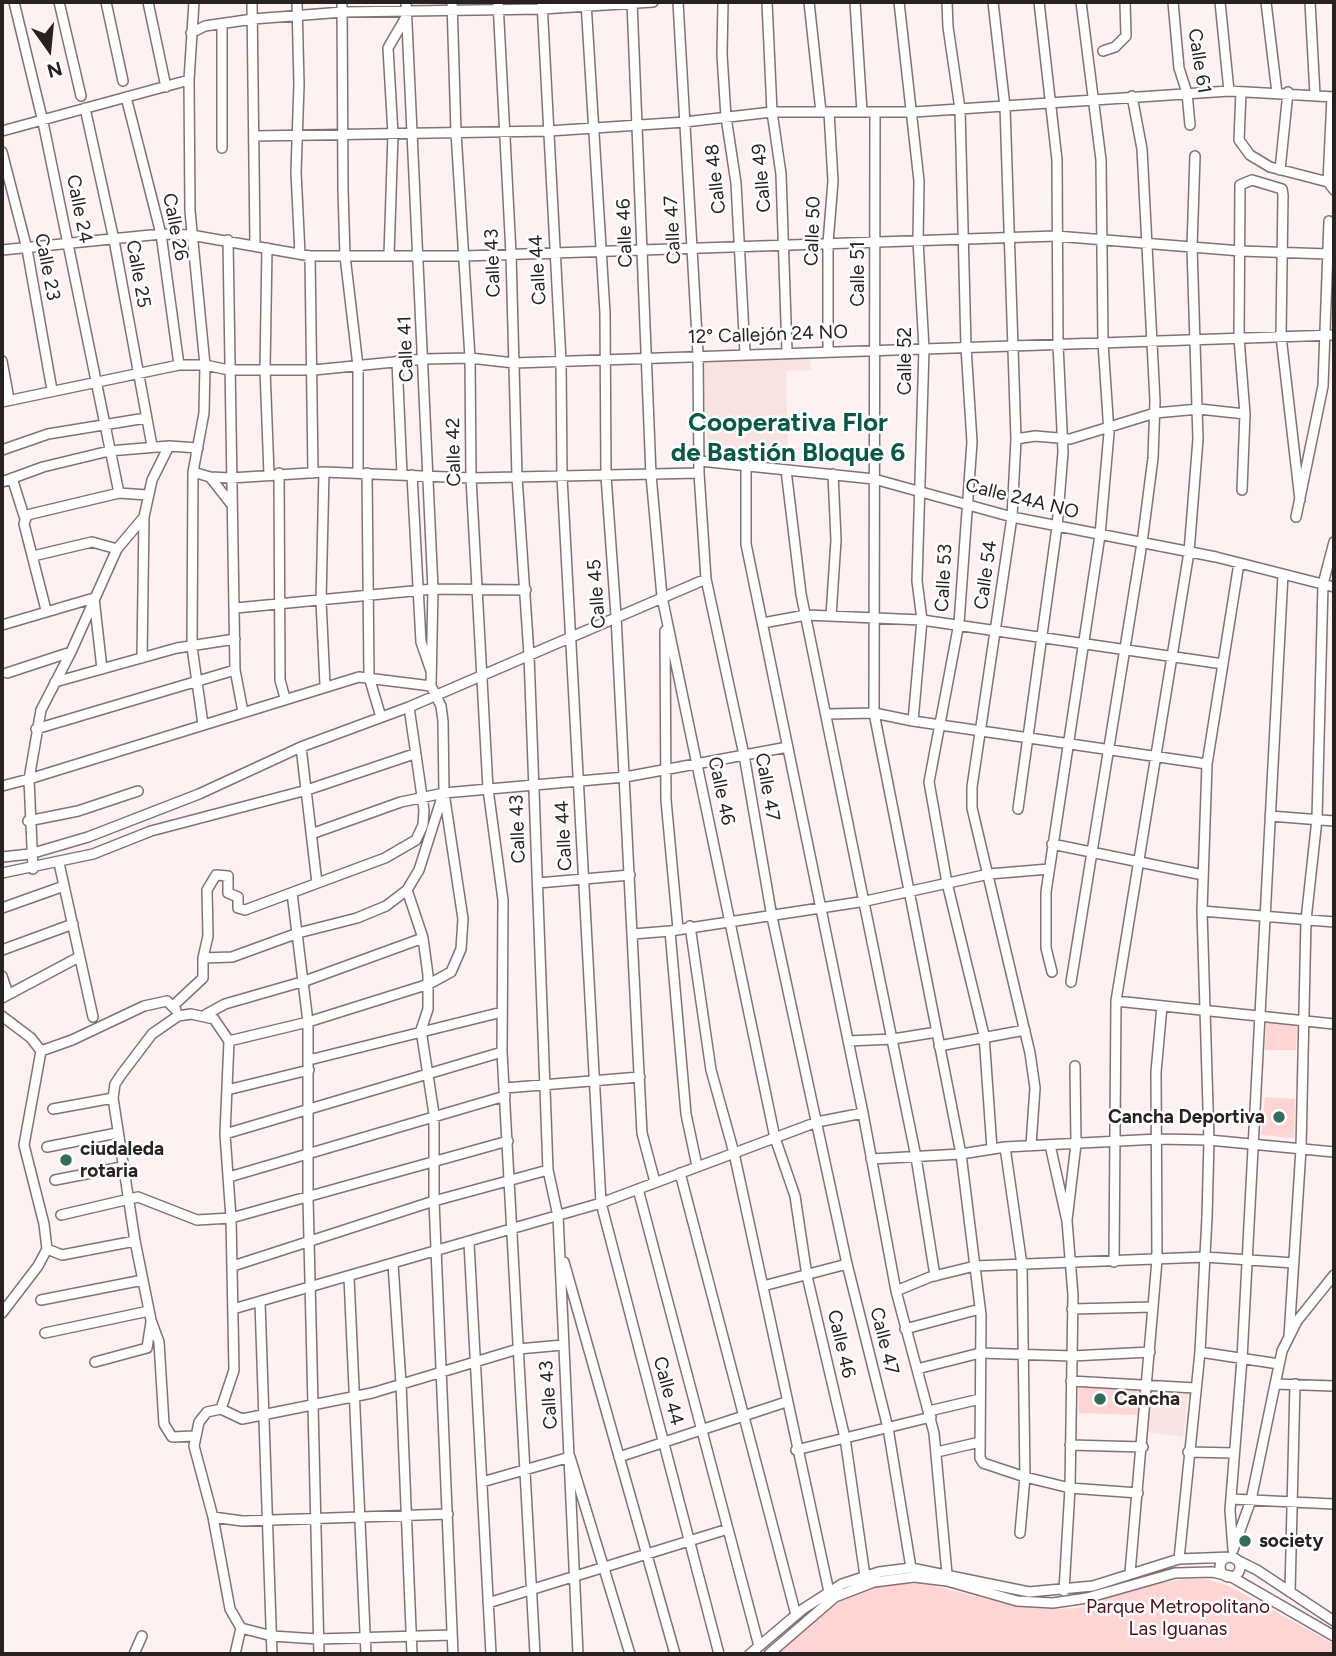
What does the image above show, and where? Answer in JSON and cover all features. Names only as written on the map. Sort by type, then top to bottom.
[{"type":"street","name":"Calle 24","points":[[14,2],[43,122],[119,493]]},
{"type":"street","points":[[59,2],[81,96]]},
{"type":"street","points":[[106,2],[123,80]]},
{"type":"street","points":[[148,2],[166,87]]},
{"type":"street","points":[[194,2],[189,80],[191,234],[205,365],[204,413],[193,472],[192,647],[203,724]]},
{"type":"street","points":[[252,2],[256,244]]},
{"type":"street","points":[[297,2],[297,134],[314,370],[310,423],[313,473]]},
{"type":"street","name":"Calle 46","points":[[632,2],[651,474],[662,597],[775,1138],[795,1196],[807,1276],[845,1438],[865,1576]]},
{"type":"street","points":[[191,33],[205,26],[298,16],[343,7],[407,9],[453,5],[653,2]]},
{"type":"street","name":"Calle 47","points":[[678,2],[698,354],[699,473],[706,579],[744,755],[772,917],[847,1264],[888,1428],[911,1568]]},
{"type":"street","name":"Calle 48","points":[[723,2],[726,117],[736,183],[745,353]]},
{"type":"street","name":"Calle 49","points":[[767,2],[772,112],[781,174],[787,352]]},
{"type":"street","name":"Calle 50","points":[[809,2],[833,181],[828,243],[828,351]]},
{"type":"street","points":[[855,2],[862,112]]},
{"type":"street","name":"Calle 52","points":[[899,2],[914,112],[919,181],[918,240],[924,349],[917,581],[922,620],[913,721]]},
{"type":"street","name":"Calle 53","points":[[947,2],[960,109],[966,347],[972,442],[959,623],[929,782],[947,883],[984,1035],[992,1149]]},
{"type":"street","name":"Calle 54","points":[[993,2],[1005,107],[1016,439],[1012,517],[972,808],[1025,1030],[1035,1088],[1031,1145]]},
{"type":"street","points":[[1018,808],[1057,527],[1063,438],[1058,344],[1057,160],[1039,2]]},
{"type":"street","points":[[1052,972],[1046,948],[1045,892],[1100,535],[1109,429],[1103,343],[1101,160],[1081,2]]},
{"type":"street","points":[[1103,51],[1115,47],[1126,36],[1125,2]]},
{"type":"street","name":"Calle 61","points":[[1173,2],[1179,68],[1187,93],[1190,125]]},
{"type":"street","points":[[1220,2],[1228,91]]},
{"type":"street","points":[[1266,2],[1277,93]]},
{"type":"street","points":[[1310,2],[1315,95]]},
{"type":"street","name":"Calle 45","points":[[586,4],[598,250],[605,313],[606,476],[625,777],[642,1133],[655,1182]]},
{"type":"street","name":"Calle 42","points":[[453,5],[456,132],[470,358],[471,478],[488,789],[503,900],[502,1052],[535,1654]]},
{"type":"street","name":"Calle 43","points":[[498,5],[511,254],[517,477],[529,655],[548,1170],[558,1216],[578,1654]]},
{"type":"street","name":"Calle 44","points":[[542,5],[561,361],[562,477],[601,1202],[719,1654]]},
{"type":"street","points":[[343,7],[345,256],[358,366],[369,595],[369,677],[381,717]]},
{"type":"street","points":[[389,255],[393,134],[388,48],[407,9]]},
{"type":"street","name":"Calle 41","points":[[407,9],[433,589],[432,673],[443,721],[444,793]]},
{"type":"street","points":[[222,24],[222,148]]},
{"type":"street","points":[[2,131],[43,122],[189,80]]},
{"type":"street","points":[[254,136],[549,131],[685,122],[772,112],[914,112],[1136,95],[1228,91],[1289,92],[1333,97],[1331,186],[1263,164],[1250,155],[1239,140],[1241,92]]},
{"type":"street","points":[[1280,170],[1289,92]]},
{"type":"street","points":[[1071,982],[1142,543],[1154,413],[1142,149],[1136,95]]},
{"type":"street","name":"Calle 26","points":[[126,97],[161,234],[178,365]]},
{"type":"street","name":"Calle 25","points":[[85,108],[114,240],[152,446]]},
{"type":"street","name":"Calle 51","points":[[875,112],[874,713],[961,1154],[980,1309],[980,1443]]},
{"type":"street","name":"Calle 23","points":[[2,152],[27,249],[52,390]]},
{"type":"street","points":[[1114,1262],[1116,1140],[1113,1066],[1116,1001],[1189,552],[1199,409],[1193,340],[1195,156]]},
{"type":"street","points":[[1242,490],[1245,414],[1238,338],[1240,185],[1252,180],[1282,188],[1281,337],[1300,500]]},
{"type":"street","points":[[1296,517],[1323,386],[1330,335],[1329,221]]},
{"type":"street","points":[[2,250],[68,246],[161,234],[191,234],[305,255],[345,256],[465,256],[692,246],[1056,236],[1241,251],[1328,254]]},
{"type":"street","points":[[228,240],[235,670],[243,712]]},
{"type":"street","points":[[267,248],[265,370],[274,473],[280,680],[285,698]]},
{"type":"street","name":"12° Callejón 24 NO","points":[[6,401],[178,365],[205,365],[229,370],[314,370],[424,359],[470,358],[514,363],[698,354],[1330,335]]},
{"type":"street","points":[[2,361],[6,401]]},
{"type":"street","points":[[397,361],[421,642],[432,673]]},
{"type":"street","points":[[1016,439],[1035,436],[1063,438],[1109,429],[1154,413],[1199,409],[1245,414]]},
{"type":"street","points":[[2,450],[47,434],[146,418]]},
{"type":"street","points":[[46,610],[25,519],[7,480],[109,451],[152,446],[198,448]]},
{"type":"street","points":[[142,658],[144,517],[147,495],[169,446]]},
{"type":"street","name":"Calle 24A NO","points":[[699,461],[874,479],[1012,517],[1189,552],[1334,587]]},
{"type":"street","points":[[746,465],[746,544],[863,1113],[896,1291],[930,1414],[937,1452],[947,1574]]},
{"type":"street","points":[[786,470],[806,615],[893,1039],[935,1276]]},
{"type":"street","points":[[193,472],[210,477],[231,478],[274,473],[324,472],[471,478],[699,473]]},
{"type":"street","points":[[324,472],[321,601],[325,685]]},
{"type":"street","points":[[831,616],[836,540],[833,474]]},
{"type":"street","points":[[210,477],[233,506]]},
{"type":"street","points":[[25,519],[38,511],[119,493],[147,495]]},
{"type":"street","points":[[33,869],[30,854],[29,779],[41,710],[71,652],[117,548],[144,517]]},
{"type":"street","points":[[33,556],[92,542],[117,548]]},
{"type":"street","points":[[1289,1336],[1301,1149],[1306,919],[1317,819],[1323,584],[1334,542]]},
{"type":"street","points":[[1179,1559],[1200,1352],[1209,1140],[1202,911],[1206,764],[1239,563]]},
{"type":"street","points":[[1228,1576],[1240,1569],[1233,1555],[1231,1499],[1242,1359],[1283,574]]},
{"type":"street","points":[[2,857],[30,854],[88,837],[199,794],[301,747],[409,707],[434,690],[483,674],[706,579]]},
{"type":"street","points":[[236,608],[433,589],[478,592],[526,590]]},
{"type":"street","points":[[2,625],[94,598]]},
{"type":"street","points":[[94,598],[102,669]]},
{"type":"street","points":[[763,624],[806,615],[959,623],[1223,664]]},
{"type":"street","points":[[666,622],[664,660],[669,770],[666,800],[686,1114],[697,1167]]},
{"type":"street","points":[[55,682],[142,658],[235,639]]},
{"type":"street","points":[[7,673],[71,652]]},
{"type":"street","points":[[36,729],[235,670]]},
{"type":"street","points":[[2,786],[325,685],[369,677],[434,690]]},
{"type":"street","points":[[174,1005],[203,978],[203,958],[208,936],[207,890],[216,875],[228,876],[228,893],[237,897],[241,910],[385,858],[416,840],[423,825],[423,797],[414,754],[409,707]]},
{"type":"street","points":[[828,714],[874,713],[1206,764]]},
{"type":"street","points":[[301,747],[314,833],[317,883]]},
{"type":"street","points":[[314,833],[423,797],[444,793],[625,777],[788,747]]},
{"type":"street","points":[[2,873],[33,869],[93,854],[151,831],[307,790],[414,754]]},
{"type":"street","points":[[29,821],[78,811],[138,791]]},
{"type":"street","points":[[203,958],[232,957],[298,933],[357,918],[386,906],[407,890],[419,870],[444,793]]},
{"type":"street","points":[[229,1041],[308,1022],[403,989],[429,984],[451,972],[461,950],[463,919],[444,793]]},
{"type":"street","points":[[1270,816],[1334,821]]},
{"type":"street","points":[[1052,844],[1203,875]]},
{"type":"street","points":[[59,863],[93,1017]]},
{"type":"street","points":[[633,934],[772,917],[866,901],[989,874],[1049,869]]},
{"type":"street","points":[[538,883],[630,875]]},
{"type":"street","points":[[2,908],[64,886]]},
{"type":"street","points":[[407,890],[423,939],[429,984],[428,1009],[421,1030],[434,1114],[434,1201],[453,1654]]},
{"type":"street","points":[[292,893],[308,1022],[307,1156],[318,1654]]},
{"type":"street","points":[[1202,911],[1334,922]]},
{"type":"street","points":[[2,950],[73,924]]},
{"type":"street","points":[[690,926],[711,1070],[734,1153],[796,1450],[829,1592]]},
{"type":"street","points":[[205,1015],[225,1004],[305,981],[423,939]]},
{"type":"street","points":[[2,976],[5,996],[79,957]]},
{"type":"street","points":[[41,1051],[72,1040],[144,1006],[167,1001],[174,1005],[178,1016]]},
{"type":"street","points":[[1116,1001],[1334,1024]]},
{"type":"street","points":[[1130,1573],[1143,1447],[1157,1260],[1156,1072],[1162,1006]]},
{"type":"street","points":[[309,1060],[502,1012]]},
{"type":"street","points":[[194,1436],[172,1437],[167,1433],[163,1365],[135,1241],[113,1098],[115,1084],[141,1047],[162,1026],[178,1016],[205,1015],[214,1019],[229,1041],[225,1134],[233,1266],[234,1370],[221,1409]]},
{"type":"street","points":[[2,1016],[31,1038],[41,1051],[24,1145],[53,1252]]},
{"type":"street","points":[[939,1045],[984,1035],[1025,1030]]},
{"type":"street","points":[[848,1041],[893,1039],[937,1032]]},
{"type":"street","points":[[225,1134],[502,1052]]},
{"type":"street","points":[[1064,1591],[1070,1488],[1072,1356],[1067,1221],[1076,1144],[1074,1066]]},
{"type":"street","points":[[228,1090],[309,1070]]},
{"type":"street","points":[[229,1177],[307,1156],[505,1092],[545,1084],[640,1077]]},
{"type":"street","points":[[53,1109],[113,1098]]},
{"type":"street","points":[[233,1309],[558,1216],[817,1122],[863,1113]]},
{"type":"street","points":[[47,1147],[117,1133]]},
{"type":"street","points":[[871,1159],[961,1154],[1031,1145],[1158,1139],[1209,1140],[1334,1152]]},
{"type":"street","points":[[61,1215],[128,1198],[145,1198],[197,1220],[231,1218],[508,1141]]},
{"type":"street","points":[[1050,1145],[1067,1221]]},
{"type":"street","points":[[1005,1147],[1022,1265],[1025,1477],[1020,1533]]},
{"type":"street","points":[[55,1180],[122,1167]]},
{"type":"street","points":[[233,1266],[434,1201],[548,1170]]},
{"type":"street","points":[[680,1173],[796,1615]]},
{"type":"street","points":[[638,1189],[759,1646]]},
{"type":"street","points":[[2,1313],[38,1266],[53,1252],[135,1241]]},
{"type":"street","points":[[469,1243],[491,1654]]},
{"type":"street","points":[[559,1245],[675,1654]]},
{"type":"street","points":[[896,1291],[935,1276],[975,1266],[1205,1257],[1294,1263]]},
{"type":"street","points":[[393,1264],[401,1383],[412,1654]]},
{"type":"street","points":[[763,1286],[847,1264]]},
{"type":"street","points":[[1228,1576],[1221,1564],[1233,1555],[1251,1500],[1279,1364],[1297,1321],[1334,1275]]},
{"type":"street","points":[[349,1277],[366,1654]]},
{"type":"street","points":[[41,1300],[143,1280]]},
{"type":"street","points":[[260,1302],[272,1654]]},
{"type":"street","points":[[1072,1309],[1153,1307]]},
{"type":"street","points":[[905,1329],[980,1309]]},
{"type":"street","points":[[45,1333],[150,1315]]},
{"type":"street","points":[[95,1362],[147,1348],[150,1315]]},
{"type":"street","points":[[235,1654],[241,1628],[230,1609],[194,1436],[207,1412],[221,1409],[235,1418],[263,1415],[356,1396],[475,1359],[518,1349],[563,1345]]},
{"type":"street","points":[[917,1369],[980,1353],[1072,1356],[1150,1352]]},
{"type":"street","points":[[1200,1352],[1279,1364]]},
{"type":"street","points":[[1071,1381],[1195,1388]]},
{"type":"street","points":[[1275,1384],[1334,1386]]},
{"type":"street","points":[[1290,1592],[1295,1384]]},
{"type":"street","points":[[796,1450],[888,1428],[980,1399]]},
{"type":"street","points":[[619,1457],[786,1402]]},
{"type":"street","points":[[937,1452],[980,1443],[983,1463],[1025,1477],[1070,1488],[1138,1493]]},
{"type":"street","points":[[1070,1445],[1143,1447]]},
{"type":"street","points":[[1188,1452],[1234,1453]]},
{"type":"street","points":[[482,1482],[570,1457],[630,1654]]},
{"type":"street","points":[[1231,1499],[1334,1504]]},
{"type":"street","points":[[213,1517],[242,1521],[448,1514]]},
{"type":"street","points":[[488,1603],[728,1530]]},
{"type":"street","points":[[750,1654],[796,1615],[829,1592],[865,1576],[911,1568],[1028,1592],[1064,1591],[1093,1586],[1179,1559],[1233,1555],[1334,1621]]},
{"type":"street","points":[[769,1654],[835,1597],[853,1588],[892,1578],[947,1581],[1017,1601],[1053,1603],[1087,1598],[1175,1573],[1228,1576],[1334,1636]]},
{"type":"street","points":[[1334,1612],[1334,1621]]},
{"type":"street","points":[[241,1628],[272,1636],[318,1639],[452,1635]]},
{"type":"street","points":[[134,1654],[142,1636]]},
{"type":"shaded area","points":[[810,357],[811,370],[786,371],[788,461],[708,453],[702,358]]},
{"type":"shaded area","points":[[1149,1389],[1188,1392],[1183,1437],[1147,1432]]},
{"type":"green space","name":"Cancha Deportiva","points":[[1266,1022],[1297,1025],[1296,1050],[1265,1050]]},
{"type":"green space","name":"Cancha Deportiva","points":[[1265,1097],[1295,1099],[1294,1138],[1261,1135]]},
{"type":"green space","points":[[1079,1385],[1141,1388],[1139,1415],[1079,1413]]},
{"type":"green space","name":"Parque Metropolitano Las Iguanas","points":[[1184,1579],[1205,1579],[1227,1585],[1334,1644],[1334,1654],[775,1654],[808,1624],[846,1597],[892,1582],[930,1585],[1014,1606],[1045,1609],[1078,1608],[1138,1587]]},
{"type":"place","name":"Cancha Deportiva","points":[[1279,1117]]},
{"type":"place","name":"ciudaleda rotaria","points":[[66,1160]]},
{"type":"place","name":"Cancha","points":[[1100,1399]]},
{"type":"place","name":"society","points":[[1245,1541]]},
{"type":"district","name":"Cooperativa Flor de Bastión Bloque 6","points":[[788,438]]}]
